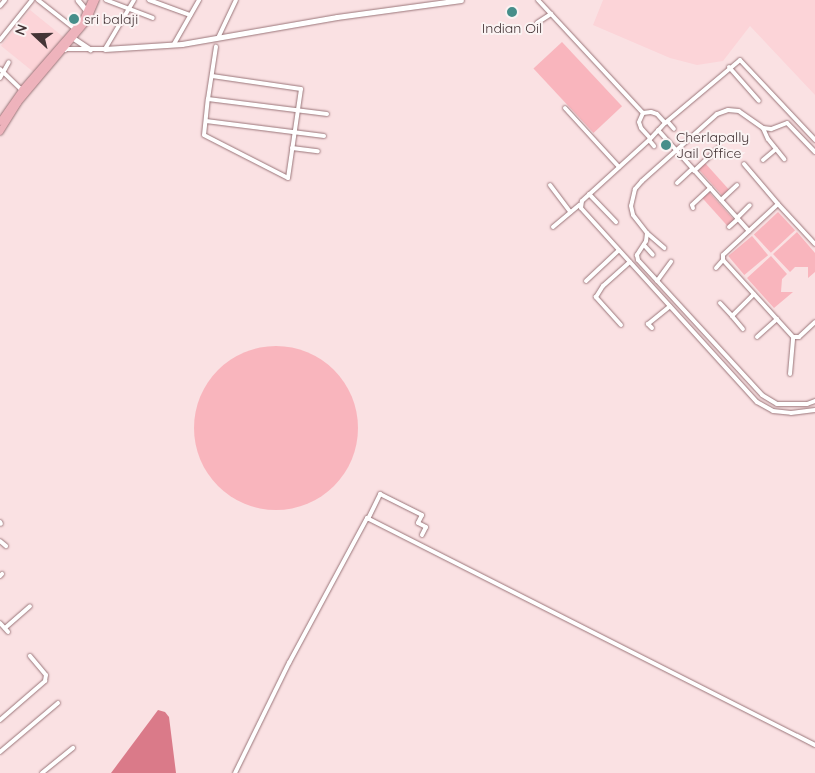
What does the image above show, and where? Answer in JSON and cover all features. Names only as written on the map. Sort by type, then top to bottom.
[{"type":"main road","points":[[71,37],[92,0]]},
{"type":"main road","points":[[0,132],[18,103],[71,37],[87,22],[96,0]]},
{"type":"main road","points":[[0,122],[22,90],[63,47]]},
{"type":"street","points":[[0,6],[5,0]]},
{"type":"street","points":[[0,40],[32,0]]},
{"type":"street","points":[[38,0],[75,29]]},
{"type":"street","points":[[78,0],[87,11]]},
{"type":"street","points":[[106,0],[153,18]]},
{"type":"street","points":[[105,49],[134,0]]},
{"type":"street","points":[[149,0],[190,15]]},
{"type":"street","points":[[174,44],[198,1],[192,0]]},
{"type":"street","points":[[218,38],[236,0]]},
{"type":"street","points":[[63,47],[91,50],[174,44],[337,17],[461,0]]},
{"type":"street","points":[[538,0],[643,113]]},
{"type":"street","points":[[537,23],[551,14]]},
{"type":"street","points":[[71,37],[91,50]]},
{"type":"street","points":[[212,76],[301,89],[288,178],[204,135],[208,99],[216,47]]},
{"type":"street","points":[[553,227],[736,61],[743,61],[815,140]]},
{"type":"street","points":[[0,78],[2,70],[9,62]]},
{"type":"street","points":[[729,67],[759,101]]},
{"type":"street","points":[[2,70],[22,90]]},
{"type":"street","points":[[208,99],[327,114]]},
{"type":"street","points":[[565,108],[619,167]]},
{"type":"street","points":[[664,248],[647,233],[634,215],[632,197],[642,181],[716,114],[728,110],[739,111],[763,128],[771,129],[787,123],[815,152]]},
{"type":"street","points":[[643,113],[651,112],[657,114],[674,129]]},
{"type":"street","points":[[643,113],[639,122],[654,146]]},
{"type":"street","points":[[206,121],[294,134],[324,136]]},
{"type":"street","points":[[763,128],[766,137],[784,159]]},
{"type":"street","points":[[658,130],[748,231]]},
{"type":"street","points":[[680,139],[684,143]]},
{"type":"street","points":[[292,148],[318,151]]},
{"type":"street","points":[[677,183],[720,148]]},
{"type":"street","points":[[763,160],[776,149]]},
{"type":"street","points":[[744,164],[782,209],[814,242]]},
{"type":"street","points":[[550,185],[570,212]]},
{"type":"street","points":[[720,200],[737,185]]},
{"type":"street","points":[[693,208],[692,205],[710,188]]},
{"type":"street","points":[[589,194],[616,222]]},
{"type":"street","points":[[580,204],[581,208],[706,346],[765,408],[791,413],[815,410]]},
{"type":"street","points":[[716,268],[723,260],[723,255],[778,204]]},
{"type":"street","points":[[782,209],[788,204]]},
{"type":"street","points":[[729,227],[750,205]]},
{"type":"street","points":[[647,233],[644,245],[638,255],[638,260],[674,296],[769,402],[777,404],[807,404],[815,401]]},
{"type":"street","points":[[644,245],[653,255]]},
{"type":"street","points":[[586,281],[619,250]]},
{"type":"street","points":[[723,260],[793,336],[799,337],[815,322]]},
{"type":"street","points":[[621,325],[596,297],[603,286],[630,262]]},
{"type":"street","points":[[657,281],[671,262]]},
{"type":"street","points":[[732,316],[754,294]]},
{"type":"street","points":[[720,303],[743,329]]},
{"type":"street","points":[[652,328],[648,324],[662,315],[670,306]]},
{"type":"street","points":[[757,337],[777,319]]},
{"type":"street","points":[[686,332],[690,328]]},
{"type":"street","points":[[790,374],[793,336]]},
{"type":"street","points":[[702,349],[706,346]]},
{"type":"street","points":[[713,363],[718,359]]},
{"type":"street","points":[[235,773],[289,663],[380,494],[422,515],[418,523],[426,527],[422,535]]},
{"type":"street","points":[[368,519],[815,745]]},
{"type":"street","points":[[0,540],[6,546]]},
{"type":"street","points":[[5,628],[30,606]]},
{"type":"street","points":[[0,622],[8,632]]},
{"type":"street","points":[[0,720],[45,681],[46,675],[30,656]]},
{"type":"street","points":[[0,752],[58,703]]},
{"type":"street","points":[[42,773],[73,748]]},
{"type":"shaded area","points":[[603,0],[815,0],[815,95],[750,26],[723,61],[697,65],[670,58],[593,25]]},
{"type":"shaded area","points":[[30,10],[63,37],[34,73],[1,46]]},
{"type":"shaded area","points":[[562,42],[622,106],[593,133],[533,69]]},
{"type":"shaded area","points":[[705,163],[729,190],[722,196],[698,169]]},
{"type":"shaded area","points":[[709,192],[734,220],[728,226],[702,198]]},
{"type":"shaded area","points":[[778,212],[795,230],[771,253],[754,235]]},
{"type":"shaded area","points":[[797,232],[815,253],[815,272],[808,278],[808,267],[795,267],[790,272],[773,254]]},
{"type":"shaded area","points":[[752,236],[768,255],[744,275],[728,256]]},
{"type":"shaded area","points":[[771,256],[787,274],[782,279],[781,292],[793,292],[774,308],[747,278]]},
{"type":"shaded area","points":[[284,346],[300,349],[315,356],[328,364],[340,376],[355,404],[358,428],[357,444],[352,459],[340,480],[328,492],[300,507],[268,510],[252,507],[237,500],[224,492],[212,480],[197,452],[194,420],[197,404],[204,389],[212,376],[224,364],[252,349]]},
{"type":"shaded area","points":[[158,710],[165,712],[169,717],[176,773],[111,773]]},
{"type":"place","name":"Indian Oil","points":[[512,12]]},
{"type":"place","name":"sri balaji","points":[[74,19]]},
{"type":"place","name":"Cherlapally Jail Office","points":[[666,145]]}]
